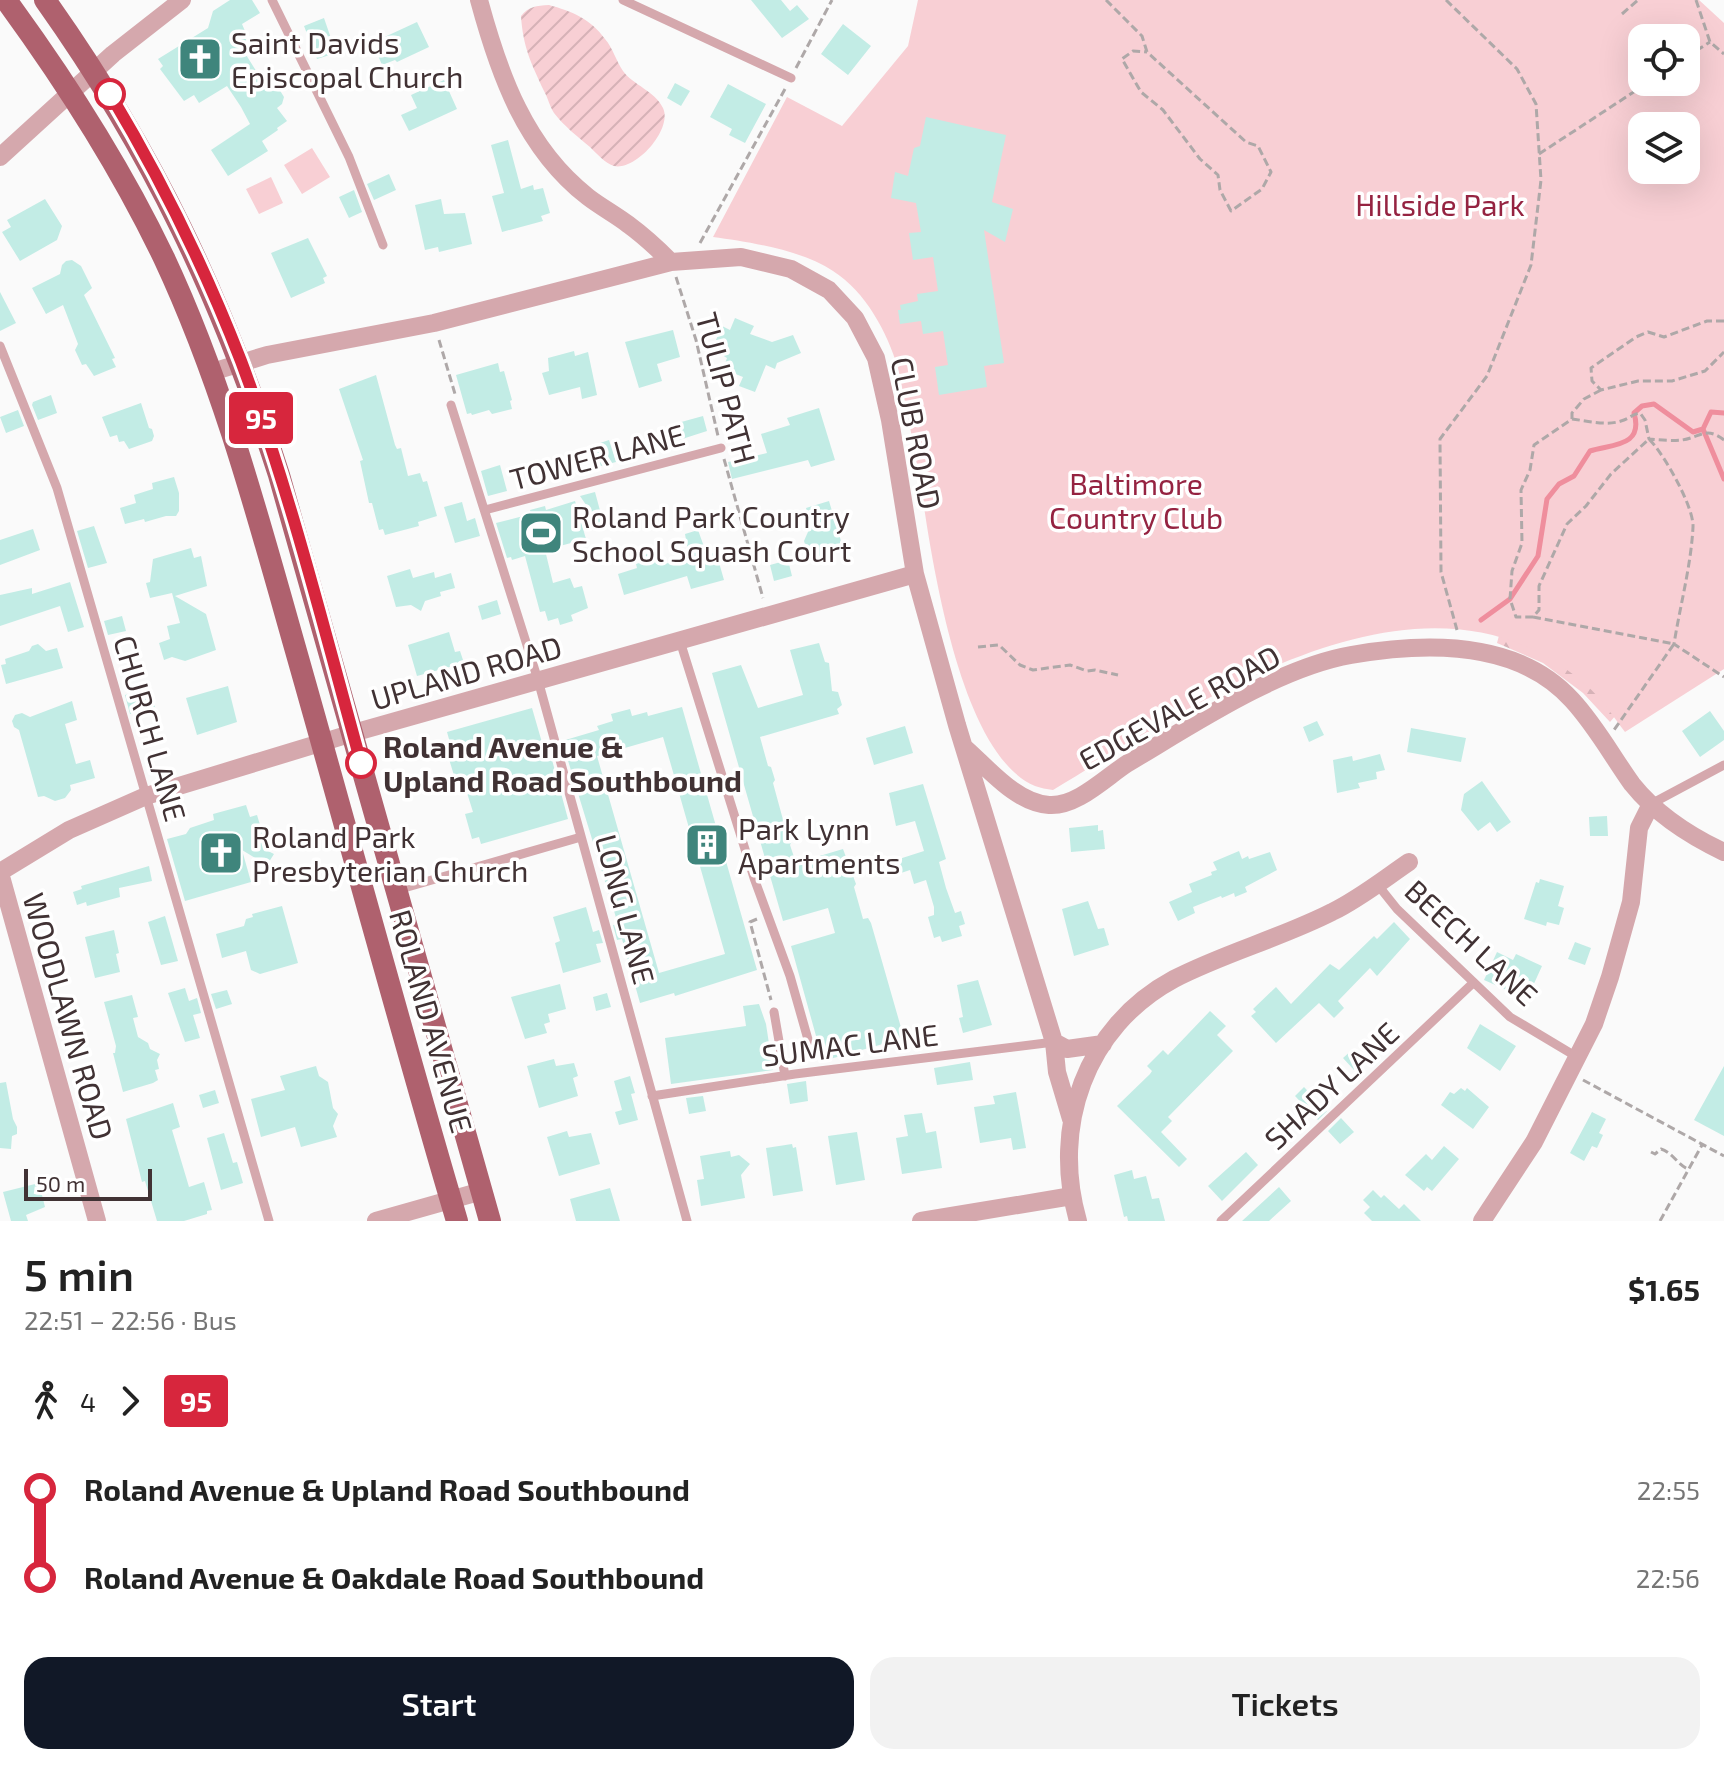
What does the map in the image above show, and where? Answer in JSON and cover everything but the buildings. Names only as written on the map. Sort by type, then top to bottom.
[{"type":"main road","name":"ROLAND AVENUE","points":[[6,0],[71,92],[140,210],[176,285],[212,372],[244,469],[454,1210]]},
{"type":"main road","name":"ROLAND AVENUE","points":[[45,0],[95,70],[179,219],[241,361],[279,475],[490,1221]]},
{"type":"street","points":[[0,157],[95,70],[182,0]]},
{"type":"street","points":[[479,0],[509,93],[521,118],[546,155],[586,196],[631,226],[674,270]]},
{"type":"street","name":"CLUB ROAD","points":[[212,372],[241,361],[741,257],[780,265],[829,290],[855,318],[876,358],[890,420],[915,574],[1054,1042],[1057,1072],[1071,1119]]},
{"type":"street","name":"UPLAND ROAD","points":[[0,872],[69,830],[146,796],[353,733],[915,574]]},
{"type":"street","name":"EDGEVALE ROAD","points":[[965,747],[1015,793],[1045,805],[1064,802],[1236,701],[1294,672],[1331,659],[1386,650],[1462,649],[1511,660],[1545,676],[1572,699],[1632,783],[1651,804],[1687,832],[1724,852]]},
{"type":"street","points":[[984,810],[997,799],[1015,793]]},
{"type":"street","points":[[1482,1221],[1534,1142],[1594,1024],[1631,902],[1639,828],[1651,804]]},
{"type":"street","name":"CLUB ROAD","points":[[1078,1221],[1072,1196],[1068,1141],[1071,1119],[1085,1071],[1129,1014],[1170,981],[1334,911],[1409,862]]},
{"type":"street","name":"WOODLAWN ROAD","points":[[0,872],[97,1221]]},
{"type":"street","points":[[1054,1042],[1067,1049],[1103,1044]]},
{"type":"street","points":[[376,1221],[454,1210],[482,1191]]},
{"type":"street","points":[[921,1221],[1072,1196]]},
{"type":"lane","points":[[272,0],[349,157],[383,245]]},
{"type":"lane","points":[[623,0],[789,83]]},
{"type":"lane","name":"CHURCH LANE","points":[[0,346],[57,488],[269,1221]]},
{"type":"lane","name":"LONG LANE","points":[[451,405],[538,680],[687,1221]]},
{"type":"lane","name":"TOWER LANE","points":[[485,510],[721,448]]},
{"type":"lane","points":[[680,641],[754,878],[790,976],[811,1050]]},
{"type":"lane","points":[[1651,804],[1724,765]]},
{"type":"lane","points":[[397,890],[581,837]]},
{"type":"lane","name":"BEECH LANE","points":[[1377,884],[1397,909],[1510,1017],[1577,1057]]},
{"type":"lane","name":"SHADY LANE","points":[[1221,1221],[1473,983]]},
{"type":"lane","points":[[774,1012],[785,1076]]},
{"type":"lane","name":"SUMAC LANE","points":[[652,1096],[1054,1042]]},
{"type":"path","points":[[796,68],[832,0]]},
{"type":"path","points":[[1106,0],[1142,36],[1147,52],[1246,142],[1258,146],[1271,172],[1262,189],[1231,211],[1220,190],[1218,175],[1200,159],[1163,110],[1141,92],[1122,59],[1133,51],[1147,52]]},
{"type":"path","points":[[1446,0],[1517,69],[1536,104],[1541,180],[1531,265],[1487,376],[1440,439],[1441,572],[1462,649]]},
{"type":"path","points":[[1622,14],[1638,0]]},
{"type":"path","points":[[1696,0],[1710,42],[1724,54]]},
{"type":"path","points":[[1700,48],[1710,42]]},
{"type":"path","points":[[701,240],[789,83]]},
{"type":"path","points":[[1539,154],[1628,96]]},
{"type":"path","name":"TULIP PATH","points":[[674,270],[696,340],[721,448],[764,600]]},
{"type":"path","points":[[1601,390],[1592,381],[1591,368],[1636,337],[1648,332],[1664,337],[1707,321],[1724,321]]},
{"type":"path","points":[[437,336],[455,396],[451,405]]},
{"type":"path","points":[[1572,419],[1572,413],[1584,399],[1601,390],[1638,381],[1672,381],[1705,371],[1724,352]]},
{"type":"path","points":[[1602,739],[1618,728],[1674,644],[1693,524],[1674,474],[1649,439],[1645,420],[1640,413],[1634,413],[1624,421],[1597,423],[1572,419],[1534,445],[1530,470],[1521,490],[1522,543],[1512,571],[1510,599],[1516,617],[1533,617],[1674,644],[1724,677]]},
{"type":"path","points":[[1533,617],[1539,610],[1539,586],[1567,524],[1611,474],[1649,439],[1681,440],[1715,433],[1724,440]]},
{"type":"path","points":[[978,647],[999,645],[1020,665],[1033,670],[1070,665],[1087,671],[1118,675]]},
{"type":"path","points":[[750,922],[774,1012]]},
{"type":"path","points":[[1583,1080],[1724,1156]]},
{"type":"path","points":[[1660,1221],[1702,1145]]},
{"type":"path","points":[[1651,1152],[1666,1151],[1688,1169]]},
{"type":"green space","points":[[918,0],[1699,0],[1724,23],[1724,669],[1625,732],[1586,685],[1523,645],[1455,629],[1385,633],[1314,651],[1243,681],[1175,716],[1053,790],[1035,786],[1009,768],[988,737],[970,699],[943,610],[898,368],[874,314],[856,290],[820,264],[775,248],[713,237],[787,97],[842,126],[908,46]]},
{"type":"green space","points":[[549,5],[573,13],[593,26],[608,43],[623,71],[655,97],[663,108],[665,117],[658,137],[632,162],[623,166],[608,163],[553,111],[528,55],[521,16],[533,7]]},
{"type":"green space","points":[[312,148],[330,177],[302,194],[284,165]]},
{"type":"green space","points":[[271,177],[283,203],[259,214],[246,189]]},
{"type":"green space","points":[[1501,628],[1539,636],[1622,708],[1610,722],[1583,693],[1543,663],[1497,643]]},
{"type":"waterway","points":[[1481,620],[1510,599],[1538,556],[1547,499],[1559,484],[1574,476],[1590,451],[1630,438],[1636,424],[1634,413],[1642,406],[1654,404],[1693,432],[1703,429]]},
{"type":"waterway","points":[[1724,413],[1711,412],[1703,429],[1724,479]]},
{"type":"bus line","name":"95","points":[[110,94],[179,219],[241,361],[279,475],[361,763]]},
{"type":"place","name":"Saint Davids Episcopal Church","points":[[200,59]]},
{"type":"place","name":"Roland Park Country School Squash Court","points":[[541,533]]},
{"type":"place","name":"Roland Avenue & Upland Road Southbound","points":[[361,763]]},
{"type":"place","name":"Park Lynn Apartments","points":[[707,845]]},
{"type":"place","name":"Roland Park Presbyterian Church","points":[[221,853]]},
{"type":"park label","name":"Hillside Park","points":[[1440,204]]},
{"type":"park label","name":"Baltimore Country Club","points":[[1136,500]]}]
